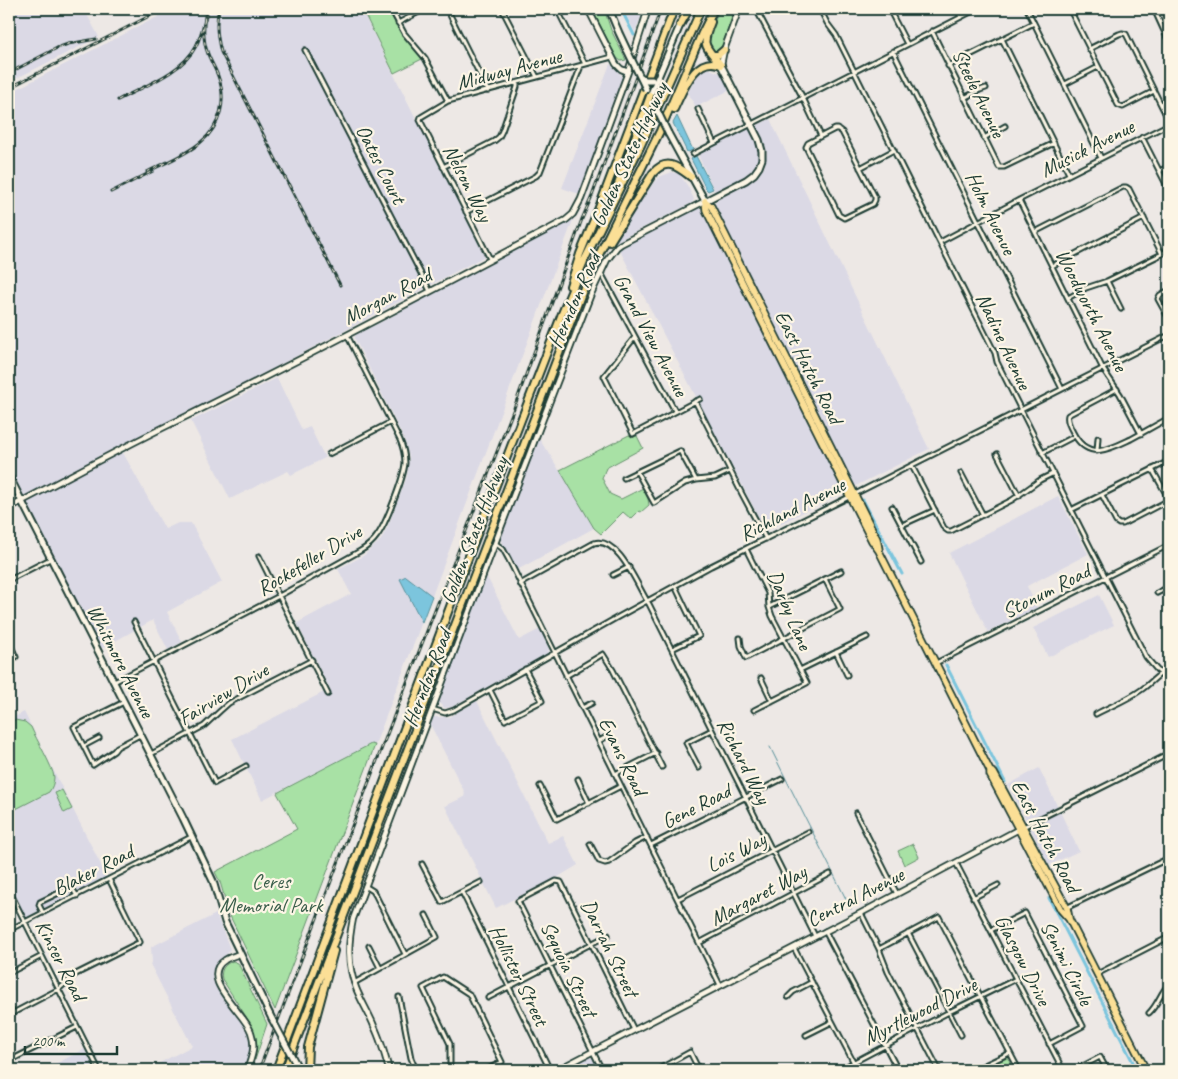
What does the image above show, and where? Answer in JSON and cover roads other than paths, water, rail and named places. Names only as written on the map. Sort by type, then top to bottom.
[{"type":"highway","points":[[561,316],[580,254],[674,9]]},
{"type":"highway","points":[[680,26],[687,9]]},
{"type":"highway","name":"Golden State Highway","points":[[276,1070],[561,316],[584,261],[635,159],[701,9]]},
{"type":"highway","points":[[715,9],[706,40],[708,50],[721,65]]},
{"type":"highway","name":"Golden State Highway","points":[[286,1069],[581,296],[597,259],[660,131],[702,33],[715,9]]},
{"type":"highway","points":[[713,55],[718,55],[724,50]]},
{"type":"highway","points":[[660,131],[696,69],[710,62],[721,65]]},
{"type":"highway","points":[[602,226],[650,96]]},
{"type":"highway","points":[[597,259],[653,173],[659,167],[673,165],[691,176]]},
{"type":"highway","points":[[307,1070],[308,1047],[344,916]]},
{"type":"main road","name":"East Hatch Road","points":[[609,9],[646,89],[704,201],[706,210],[852,495],[876,538],[879,551],[990,771],[994,773],[1146,1070]]},
{"type":"main road","points":[[650,96],[680,26]]},
{"type":"main road","name":"Herndon Road","points":[[704,201],[746,180],[754,174],[762,158],[759,140],[721,65]]},
{"type":"main road","points":[[640,76],[645,80],[652,80],[660,73]]},
{"type":"main road","name":"Whitmore Avenue","points":[[9,476],[213,881],[222,915],[239,954],[298,1068]]},
{"type":"street","points":[[391,9],[404,33],[425,58],[448,101]]},
{"type":"street","points":[[398,22],[425,9]]},
{"type":"street","points":[[447,9],[488,90]]},
{"type":"street","points":[[502,9],[537,77]]},
{"type":"street","points":[[466,212],[536,176],[540,172],[583,65],[557,9]]},
{"type":"street","points":[[588,9],[612,57],[619,66],[628,72]]},
{"type":"street","name":"Morgan Road","points":[[9,508],[184,417],[240,391],[566,220],[576,210],[628,72],[648,9]]},
{"type":"street","points":[[721,65],[724,50],[739,9]]},
{"type":"street","points":[[756,9],[821,136]]},
{"type":"street","name":"Nadine Avenue","points":[[820,9],[836,35],[894,150],[985,333],[997,362],[1052,474],[1146,657],[1152,666],[1169,680]]},
{"type":"street","points":[[889,9],[907,44]]},
{"type":"street","points":[[956,9],[961,17]]},
{"type":"street","points":[[693,154],[977,9]]},
{"type":"street","points":[[1027,9],[1101,158]]},
{"type":"street","points":[[1071,9],[1118,105],[1123,107],[1154,92]]},
{"type":"street","points":[[1154,9],[1169,42]]},
{"type":"street","points":[[948,66],[1034,23]]},
{"type":"street","name":"Steele Avenue","points":[[932,31],[997,165],[1004,167],[1054,143]]},
{"type":"street","points":[[1089,49],[1119,34],[1124,33],[1127,35],[1169,122]]},
{"type":"street","points":[[1002,39],[1069,174]]},
{"type":"street","name":"Oates Court","points":[[305,50],[430,291]]},
{"type":"street","name":"Holm Avenue","points":[[893,51],[1062,389]]},
{"type":"street","name":"Midway Avenue","points":[[420,120],[420,117],[424,114],[448,101],[612,57]]},
{"type":"street","points":[[1064,84],[1098,67]]},
{"type":"street","points":[[443,167],[494,141],[498,137],[502,131],[517,83]]},
{"type":"street","points":[[964,98],[986,88]]},
{"type":"street","points":[[698,109],[714,143]]},
{"type":"street","name":"Nelson Way","points":[[420,120],[490,259]]},
{"type":"street","name":"Musick Avenue","points":[[940,242],[1169,122]]},
{"type":"street","points":[[984,138],[1005,126]]},
{"type":"street","points":[[835,129],[842,132],[875,197],[873,204],[846,217],[839,215],[806,150],[808,143],[821,136],[835,129]]},
{"type":"street","points":[[1142,137],[1169,190]]},
{"type":"street","points":[[860,168],[894,150]]},
{"type":"street","points":[[1160,171],[1169,166]]},
{"type":"street","points":[[1035,232],[1126,187],[1129,189],[1162,254]]},
{"type":"street","name":"Woodworth Avenue","points":[[1019,200],[1103,369],[1117,389],[1140,434]]},
{"type":"street","name":"Herndon Road","points":[[389,1070],[375,1028],[354,982],[350,963],[349,939],[353,919],[567,354],[601,272],[610,255],[621,244],[704,201]]},
{"type":"street","points":[[1052,266],[1144,218]]},
{"type":"street","points":[[1068,298],[1086,288],[1106,282],[1169,249]]},
{"type":"street","name":"Grand View Avenue","points":[[601,272],[674,411]]},
{"type":"street","points":[[1106,282],[1121,309]]},
{"type":"street","points":[[1169,290],[1158,297],[1158,301],[1169,319]]},
{"type":"street","name":"Rockefeller Drive","points":[[114,682],[279,596],[360,551],[373,541],[382,529],[402,478],[404,463],[402,446],[348,335]]},
{"type":"street","name":"Richland Avenue","points":[[432,709],[447,712],[734,554],[1169,335]]},
{"type":"street","points":[[635,337],[604,376],[633,434],[700,399]]},
{"type":"street","points":[[1117,389],[1069,413],[1067,416],[1075,436],[1085,447],[1097,451],[1109,450],[1169,418]]},
{"type":"street","points":[[695,401],[766,539]]},
{"type":"street","points":[[329,454],[391,422]]},
{"type":"street","points":[[1042,453],[1075,436]]},
{"type":"street","points":[[1097,451],[1098,438]]},
{"type":"street","points":[[624,478],[680,451],[696,480]]},
{"type":"street","points":[[997,454],[1018,496]]},
{"type":"street","points":[[1071,510],[1169,460]]},
{"type":"street","points":[[912,466],[944,528],[948,531],[1018,496],[1052,474]]},
{"type":"street","points":[[1102,494],[1116,522],[1123,524],[1169,500],[1152,469]]},
{"type":"street","points":[[637,472],[654,503],[680,486],[696,480],[711,479],[730,471]]},
{"type":"street","points":[[961,473],[983,515]]},
{"type":"street","points":[[892,507],[921,562]]},
{"type":"street","points":[[902,525],[935,510]]},
{"type":"street","name":"Richard Way","points":[[520,584],[598,542],[603,542],[610,546],[624,560],[672,649],[815,936]]},
{"type":"street","name":"Evans Road","points":[[495,543],[503,549],[720,985]]},
{"type":"street","name":"Stonum Road","points":[[936,663],[1169,545]]},
{"type":"street","name":"Darby Lane","points":[[746,549],[768,594],[772,616],[807,682],[772,701]]},
{"type":"street","points":[[259,556],[328,694]]},
{"type":"street","points":[[9,580],[51,559]]},
{"type":"street","points":[[613,575],[629,567]]},
{"type":"street","points":[[769,607],[841,570]]},
{"type":"street","points":[[740,638],[746,658],[840,609],[825,579]]},
{"type":"street","points":[[672,649],[699,636],[675,586]]},
{"type":"street","points":[[1158,593],[1169,587]]},
{"type":"street","points":[[134,622],[215,783],[246,766]]},
{"type":"street","points":[[800,670],[867,637]]},
{"type":"street","points":[[9,642],[16,657]]},
{"type":"street","points":[[836,652],[847,675]]},
{"type":"street","points":[[566,676],[603,654],[662,767]]},
{"type":"street","name":"Fairview Drive","points":[[150,754],[208,723],[229,703],[312,660]]},
{"type":"street","points":[[1096,714],[1137,693],[1169,668]]},
{"type":"street","points":[[490,690],[506,720],[542,701],[525,669]]},
{"type":"street","points":[[754,710],[772,701],[760,678]]},
{"type":"street","points":[[124,702],[74,726],[93,765],[117,747],[140,735]]},
{"type":"street","points":[[582,708],[592,704]]},
{"type":"street","points":[[699,768],[686,743],[712,730]]},
{"type":"street","points":[[598,740],[608,736]]},
{"type":"street","points":[[84,746],[99,738]]},
{"type":"street","points":[[615,774],[656,753]]},
{"type":"street","name":"Central Avenue","points":[[556,1070],[861,913],[1021,828],[1169,754]]},
{"type":"street","name":"Gene Road","points":[[651,846],[782,778]]},
{"type":"street","points":[[578,779],[589,803]]},
{"type":"street","points":[[540,786],[557,819],[621,786]]},
{"type":"street","points":[[856,812],[897,894]]},
{"type":"street","name":"Lois Way","points":[[678,899],[808,832]]},
{"type":"street","name":"Blaker Road","points":[[9,930],[191,837]]},
{"type":"street","points":[[590,844],[599,861],[605,863],[646,837]]},
{"type":"street","points":[[1064,909],[1169,858]]},
{"type":"street","name":"Glasgow Drive","points":[[956,863],[1063,1070]]},
{"type":"street","points":[[422,864],[442,902],[481,882]]},
{"type":"street","name":"Margaret Way","points":[[699,943],[830,874]]},
{"type":"street","points":[[9,1015],[59,989],[76,974],[140,942],[109,879]]},
{"type":"street","name":"Sequoia Street","points":[[558,881],[518,901],[602,1070]]},
{"type":"street","name":"Darrah Street","points":[[558,881],[566,892],[634,1030]]},
{"type":"street","points":[[974,898],[998,885]]},
{"type":"street","points":[[365,886],[376,896],[405,954]]},
{"type":"street","points":[[43,912],[39,905],[40,902],[68,888],[72,888],[77,896]]},
{"type":"street","name":"Kinser Road","points":[[9,890],[98,1070]]},
{"type":"street","name":"Hollister Street","points":[[462,892],[550,1070]]},
{"type":"street","name":"Senimi Circle","points":[[991,930],[1025,912],[1083,1026],[1049,1044]]},
{"type":"street","points":[[861,913],[888,972],[939,1070]]},
{"type":"street","points":[[354,982],[437,937],[426,915]]},
{"type":"street","points":[[879,949],[939,917],[1019,1070]]},
{"type":"street","points":[[825,930],[898,1070]]},
{"type":"street","points":[[908,933],[961,1035]]},
{"type":"street","points":[[488,998],[608,935]]},
{"type":"street","points":[[1097,974],[1169,938]]},
{"type":"street","points":[[369,946],[380,968]]},
{"type":"street","points":[[793,947],[854,1062]]},
{"type":"street","points":[[239,954],[224,960],[218,966],[216,975],[218,984],[252,1034],[254,1048],[247,1070]]},
{"type":"street","points":[[9,973],[42,956]]},
{"type":"street","points":[[450,1070],[450,1044],[423,988],[443,977],[469,994],[502,1062],[486,1070]]},
{"type":"street","name":"Myrtlewood Drive","points":[[839,1070],[917,1028],[1016,979]]},
{"type":"street","points":[[788,997],[793,992],[812,982]]},
{"type":"street","points":[[1149,1013],[1155,1008],[1162,993],[1169,984]]},
{"type":"street","points":[[399,997],[411,1058],[416,1070]]},
{"type":"street","points":[[806,1035],[832,1022]]},
{"type":"street","points":[[9,1061],[77,1027]]},
{"type":"street","points":[[657,1070],[690,1052],[699,1070]]},
{"type":"street","points":[[974,1070],[1010,1053]]},
{"type":"street","points":[[1075,1070],[1100,1057],[1107,1070]]},
{"type":"water","points":[[677,116],[693,150],[688,152],[673,123]]},
{"type":"water","points":[[696,156],[713,189],[708,191],[706,189],[691,159]]},
{"type":"water","points":[[406,576],[432,596],[422,622],[400,579]]},
{"type":"waterway","points":[[621,9],[634,35]]},
{"type":"waterway","points":[[863,500],[902,574]]},
{"type":"waterway","points":[[946,665],[1005,782]]},
{"type":"waterway","points":[[770,747],[851,909]]},
{"type":"waterway","points":[[1049,898],[1137,1070]]},
{"type":"railway","points":[[9,88],[163,9]]},
{"type":"railway","points":[[118,100],[162,78],[182,64],[196,46],[208,9]]},
{"type":"railway","points":[[219,9],[217,30],[221,52],[340,285]]},
{"type":"railway","points":[[259,1070],[514,408],[582,219],[661,9]]},
{"type":"railway","points":[[147,172],[195,147],[208,136],[218,120],[222,103],[221,85],[205,45],[205,16]]},
{"type":"railway","points":[[9,73],[57,48],[96,39]]},
{"type":"railway","points":[[111,192],[153,171]]},
{"type":"park label","name":"Ceres Memorial Park","points":[[271,893]]}]
